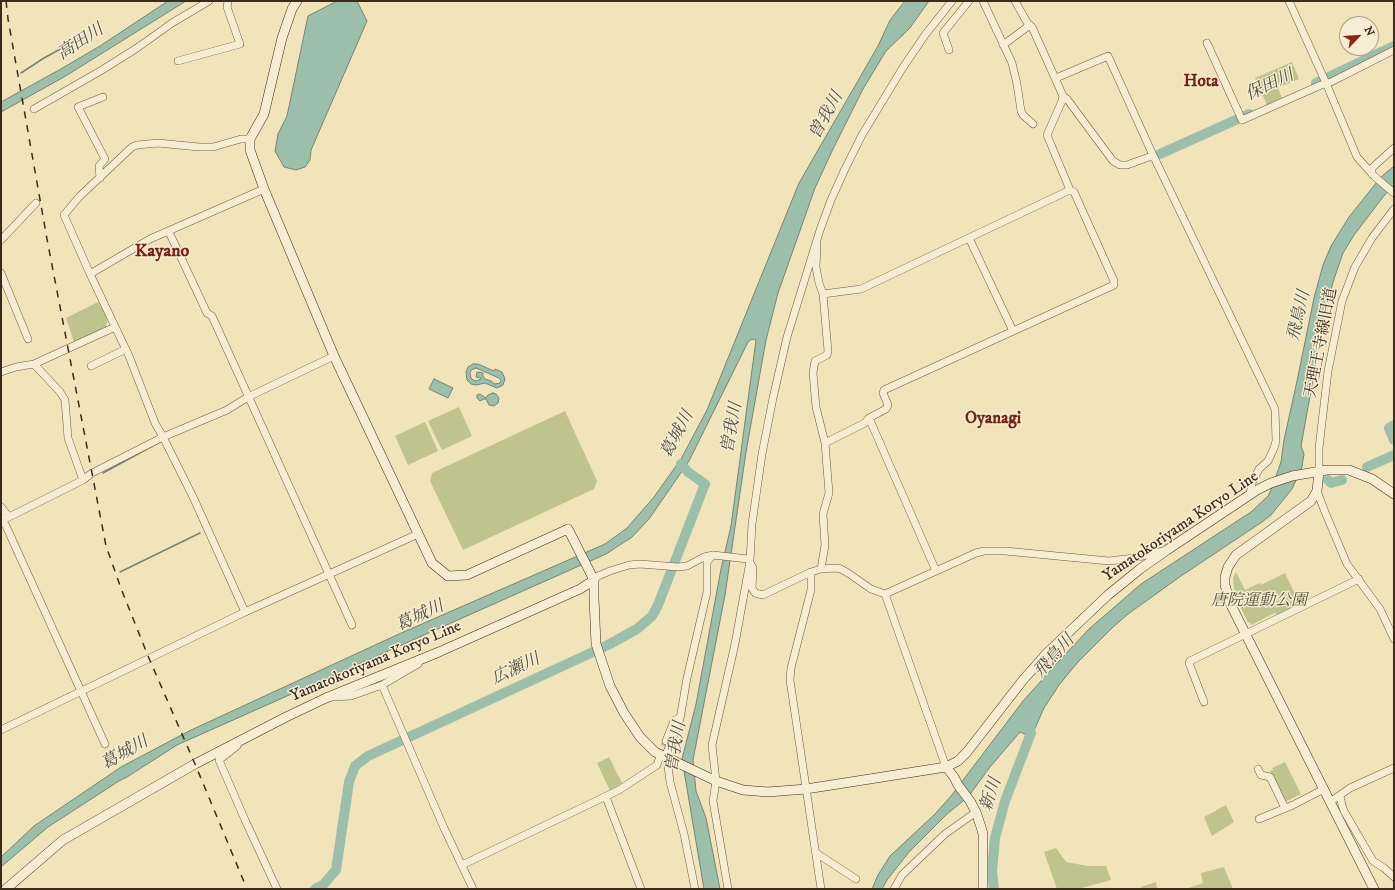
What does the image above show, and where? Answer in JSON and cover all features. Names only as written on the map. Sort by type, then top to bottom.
[{"type":"main road","points":[[297,1],[292,9],[282,38],[264,114],[250,139],[250,150],[264,189],[334,356],[432,563],[448,576],[467,575],[568,529],[592,577]]},
{"type":"main road","name":"Yamatokoriyama Koryo Line","points":[[592,577],[596,644],[610,686],[624,713],[640,736],[655,752],[713,780],[742,790],[768,792],[806,789],[946,767],[958,761],[967,752],[1023,680],[1047,653],[1091,610],[1140,569],[1253,492],[1282,479],[1319,471],[1342,470],[1356,472],[1372,479],[1394,494]]},
{"type":"main road","points":[[1319,471],[1317,491],[1311,501],[1241,549],[1230,563],[1225,577],[1227,594],[1374,889]]},
{"type":"main road","name":"Yamatokoriyama Koryo Line","points":[[6,889],[63,840],[195,764],[326,698],[439,652],[580,589],[592,577]]},
{"type":"main road","points":[[946,767],[970,801],[976,812],[983,834],[983,889]]},
{"type":"street","points":[[34,109],[138,48],[172,23],[209,1]]},
{"type":"street","points":[[178,61],[240,44],[227,7],[228,1]]},
{"type":"street","points":[[728,889],[713,801],[712,746],[735,644],[749,560],[753,516],[762,454],[787,337],[801,287],[831,200],[862,135],[902,69],[925,35],[952,1]]},
{"type":"street","points":[[949,50],[943,33],[969,1]]},
{"type":"street","points":[[982,1],[1012,63],[1015,72],[1021,111],[1023,115],[1033,124]]},
{"type":"street","points":[[1015,1],[1030,25],[1056,78],[1063,96],[1067,99],[1113,161],[1120,165],[1127,165],[1149,157],[1154,157]]},
{"type":"street","points":[[1289,1],[1357,157],[1373,175],[1394,193]]},
{"type":"street","points":[[1003,45],[1030,25]]},
{"type":"street","points":[[1207,43],[1242,120],[1326,83],[1394,50]]},
{"type":"street","points":[[1056,78],[1108,56],[1154,157],[1275,409],[1276,441],[1268,461],[1260,469],[1252,483],[1253,492]]},
{"type":"street","points":[[825,443],[865,423],[869,418],[886,409],[888,405],[883,393],[884,390],[1114,284],[1074,192],[1070,190],[1047,135],[1063,96]]},
{"type":"street","points":[[100,178],[99,166],[105,159],[78,107],[103,97]]},
{"type":"street","points":[[245,612],[194,499],[155,423],[126,349],[64,215],[79,197],[132,147],[137,145],[158,143],[199,147],[213,146],[240,139],[250,139]]},
{"type":"street","points":[[1373,175],[1372,168],[1394,148]]},
{"type":"street","points":[[90,274],[150,239],[169,232],[264,189]]},
{"type":"street","points":[[823,294],[861,289],[1070,190]]},
{"type":"street","points":[[1,240],[36,203]]},
{"type":"street","name":"天理王寺線旧道","points":[[1319,471],[1319,448],[1328,371],[1342,300],[1355,267],[1372,238],[1394,209]]},
{"type":"street","points":[[169,232],[207,313],[212,316],[352,625]]},
{"type":"street","points":[[969,238],[1013,331]]},
{"type":"street","points":[[817,241],[818,248],[816,267],[823,294],[828,351],[827,355],[815,361],[813,373],[816,407],[825,443],[829,493],[823,514],[825,545],[821,569]]},
{"type":"street","points":[[1,273],[28,339]]},
{"type":"street","points":[[1,372],[16,367],[34,364],[115,327]]},
{"type":"street","points":[[91,366],[126,349]]},
{"type":"street","points":[[4,518],[83,480],[92,473],[163,437],[227,410],[248,397],[334,356]]},
{"type":"street","points":[[34,364],[60,392],[64,400],[68,438],[83,480]]},
{"type":"street","points":[[869,418],[936,571]]},
{"type":"street","points":[[1317,491],[1347,564],[1380,609],[1394,639]]},
{"type":"street","points":[[1,507],[4,518],[105,744]]},
{"type":"street","points":[[1,730],[245,612],[418,534]]},
{"type":"street","points":[[749,560],[753,568],[752,588],[755,593],[762,595],[811,572],[821,569],[842,569],[871,589],[885,594],[976,553],[984,551],[1005,551],[1109,562],[1167,550]]},
{"type":"street","points":[[592,577],[629,565],[640,564],[665,567],[687,566],[704,557],[713,555],[749,560]]},
{"type":"street","points":[[695,889],[684,834],[665,758],[680,717],[706,592],[707,562],[713,555]]},
{"type":"street","points":[[1134,558],[1138,562],[1140,569]]},
{"type":"street","points":[[811,572],[811,590],[791,668],[790,680],[821,889]]},
{"type":"street","points":[[1204,702],[1189,663],[1190,661],[1242,634],[1246,634],[1359,579]]},
{"type":"street","points":[[885,594],[946,767]]},
{"type":"street","points":[[326,698],[351,696],[382,685],[439,652]]},
{"type":"street","points":[[382,685],[473,889]]},
{"type":"street","points":[[666,741],[674,721],[680,717]]},
{"type":"street","points":[[250,736],[219,760],[245,820],[278,889]]},
{"type":"street","points":[[462,865],[606,797],[657,765],[665,758]]},
{"type":"street","points":[[1330,802],[1350,788],[1394,768]]},
{"type":"street","points":[[1258,769],[1261,775],[1270,777],[1285,808]]},
{"type":"street","points":[[1259,819],[1293,805],[1324,789]]},
{"type":"street","points":[[1340,796],[1344,811],[1373,861],[1394,877]]},
{"type":"street","points":[[606,797],[641,889]]},
{"type":"street","points":[[894,889],[902,875],[945,834],[976,812]]},
{"type":"street","points":[[816,853],[856,879]]},
{"type":"street","points":[[1362,865],[1373,861]]},
{"type":"green space","points":[[1292,62],[1299,79],[1278,88],[1282,98],[1267,105],[1255,78]]},
{"type":"green space","points":[[98,302],[106,315],[106,327],[74,342],[66,318]]},
{"type":"green space","points":[[459,407],[472,436],[442,450],[428,421]]},
{"type":"green space","points":[[565,411],[597,481],[594,489],[463,550],[430,481],[432,473]]},
{"type":"green space","points":[[425,422],[438,451],[408,465],[395,436]]},
{"type":"green space","name":"唐院運動公園","points":[[1236,572],[1245,590],[1260,583],[1261,585],[1285,573],[1300,604],[1277,615],[1275,613],[1251,625],[1250,622],[1248,623],[1235,595],[1233,578]]},
{"type":"green space","points":[[609,757],[622,783],[610,791],[597,763]]},
{"type":"green space","points":[[1285,762],[1301,794],[1285,802],[1270,771],[1273,770],[1272,768]]},
{"type":"green space","points":[[1226,805],[1234,822],[1212,836],[1204,817]]},
{"type":"green space","points":[[1056,848],[1066,862],[1088,866],[1106,866],[1111,880],[1078,889],[1057,889],[1044,852]]},
{"type":"green space","points":[[1224,867],[1233,889],[1186,889],[1203,883],[1201,873]]},
{"type":"green space","points":[[1156,882],[1157,889],[1142,889],[1141,887]]},
{"type":"shaded area","points":[[168,1],[186,1],[64,77],[1,112],[1,102],[100,46]]},
{"type":"shaded area","points":[[337,1],[357,1],[367,21],[311,150],[310,160],[305,167],[296,170],[284,167],[275,151],[278,134],[287,116],[308,16]]},
{"type":"shaded area","points":[[905,1],[929,1],[909,29],[886,51],[863,89],[833,149],[815,188],[778,293],[766,340],[746,452],[725,595],[693,760],[696,791],[706,818],[720,889],[704,889],[682,759],[696,704],[721,569],[731,526],[756,340],[752,339],[748,342],[689,461],[649,519],[632,537],[606,554],[177,745],[48,827],[1,867],[1,857],[34,826],[121,767],[189,731],[399,634],[605,544],[627,528],[654,497],[681,459],[707,410],[799,183],[878,46],[890,20]]},
{"type":"shaded area","points":[[1394,166],[1394,185],[1354,235],[1343,253],[1334,279],[1319,346],[1301,446],[1304,454],[1302,467],[1292,489],[1271,515],[1262,522],[1181,576],[1128,614],[1112,628],[1078,662],[1059,685],[1044,708],[1031,737],[1020,732],[990,767],[968,797],[947,814],[909,852],[887,880],[882,889],[872,889],[878,875],[890,856],[935,814],[951,796],[1023,701],[1089,629],[1141,584],[1251,512],[1268,496],[1281,462],[1284,440],[1314,298],[1323,265],[1331,246],[1349,217],[1381,177]]},
{"type":"shaded area","points":[[473,364],[478,364],[494,371],[495,369],[502,372],[505,379],[503,385],[497,388],[485,383],[476,385],[471,384],[467,380],[466,372],[468,367]],"holes":[[[476,368],[501,380],[500,383],[495,384],[485,379],[483,373],[477,372],[476,377],[481,379],[476,381],[471,378],[470,373],[471,370]]]},
{"type":"shaded area","points":[[434,379],[453,388],[448,398],[429,389]]},
{"type":"shaded area","points":[[493,393],[499,398],[498,403],[494,406],[489,405],[486,399],[480,401],[477,398],[477,395],[480,394],[486,398],[488,395]]},
{"type":"waterway","name":"高田川","points":[[21,73],[44,58],[84,36]]},
{"type":"waterway","name":"保田川","points":[[1316,83],[1394,46]]},
{"type":"waterway","name":"保田川","points":[[1160,154],[1249,114]]},
{"type":"waterway","points":[[1394,425],[1389,428],[1394,440]]},
{"type":"waterway","points":[[103,473],[158,443]]},
{"type":"waterway","points":[[1367,467],[1394,455]]},
{"type":"waterway","name":"広瀬川","points":[[315,889],[323,885],[336,870],[349,782],[355,766],[368,756],[608,645],[637,629],[652,616],[658,605],[705,484],[688,472],[681,464]]},
{"type":"waterway","points":[[1328,480],[1331,483],[1342,480]]},
{"type":"waterway","points":[[120,572],[200,533]]},
{"type":"waterway","name":"新川","points":[[994,889],[992,871],[995,838],[1005,801],[1031,733],[1027,724]]},
{"type":"tunnel","points":[[660,756],[666,741]]},
{"type":"railway","points":[[6,1],[47,239],[106,546],[148,656],[247,889]]},
{"type":"district","name":"Hota","points":[[1201,82]]},
{"type":"district","name":"Kayano","points":[[162,252]]},
{"type":"district","name":"Oyanagi","points":[[993,419]]},
{"type":"water label","name":"曽我川","points":[[827,116]]},
{"type":"water label","name":"飛鳥川","points":[[1300,316]]},
{"type":"water label","name":"曽我川","points":[[733,428]]},
{"type":"water label","name":"葛城川","points":[[678,435]]},
{"type":"water label","name":"葛城川","points":[[420,617]]},
{"type":"water label","name":"飛鳥川","points":[[1055,657]]},
{"type":"water label","name":"曽我川","points":[[677,747]]},
{"type":"water label","name":"葛城川","points":[[125,754]]}]
